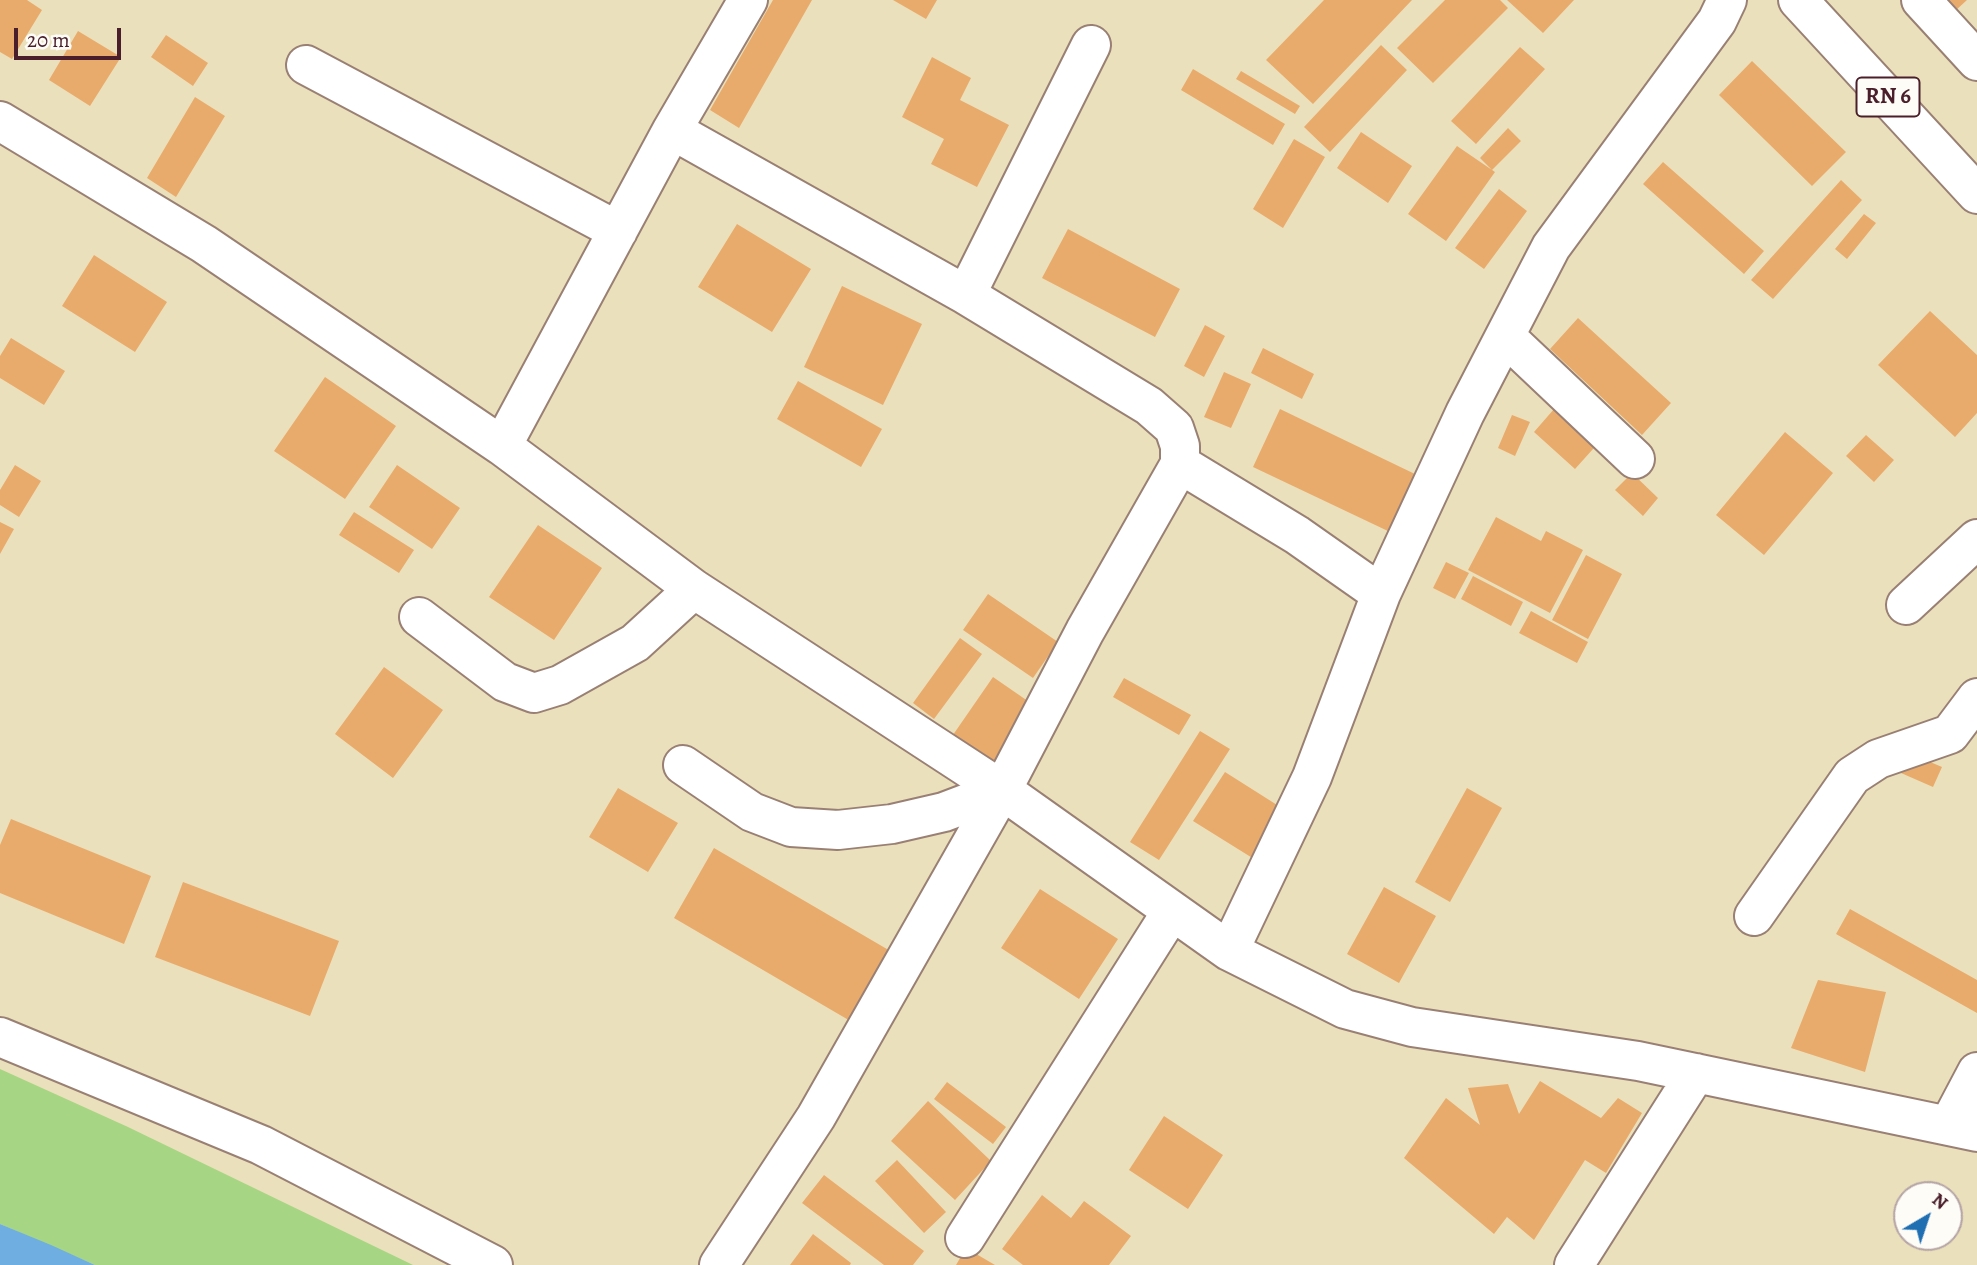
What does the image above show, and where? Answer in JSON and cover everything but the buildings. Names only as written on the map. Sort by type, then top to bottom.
[{"type":"street","points":[[502,446],[672,130],[748,0]]},
{"type":"street","points":[[1229,951],[1312,777],[1381,594],[1465,413],[1551,247],[1709,32],[1727,0]]},
{"type":"street","name":"RN 6","points":[[1798,0],[1977,194]]},
{"type":"street","points":[[1921,0],[1977,61]]},
{"type":"street","points":[[966,295],[1091,45]]},
{"type":"street","points":[[306,65],[618,231]]},
{"type":"street","points":[[0,121],[204,244],[502,446],[694,589],[1002,790],[1229,951],[1346,1009],[1412,1027],[1549,1046],[1963,1128],[1977,1072]]},
{"type":"street","points":[[672,130],[966,295],[1149,405],[1174,428],[1180,446],[1180,464],[1085,631],[1002,790],[816,1117],[719,1265]]},
{"type":"street","points":[[1505,336],[1635,459]]},
{"type":"street","points":[[1180,464],[1297,535],[1381,594]]},
{"type":"street","points":[[1906,605],[1977,540]]},
{"type":"street","points":[[419,617],[505,682],[534,693],[560,685],[635,643],[694,589]]},
{"type":"street","points":[[1754,916],[1852,776],[1878,759],[1950,734],[1977,698]]},
{"type":"street","points":[[683,765],[752,812],[791,827],[838,830],[892,824],[944,812],[1002,790]]},
{"type":"street","points":[[965,1238],[1172,911]]},
{"type":"street","points":[[0,1037],[261,1145],[494,1265]]},
{"type":"street","points":[[1574,1265],[1696,1073]]},
{"type":"green space","points":[[0,1069],[128,1127],[413,1265],[95,1265],[0,1224]]},
{"type":"water","points":[[0,1224],[51,1245],[95,1265],[0,1265]]}]
